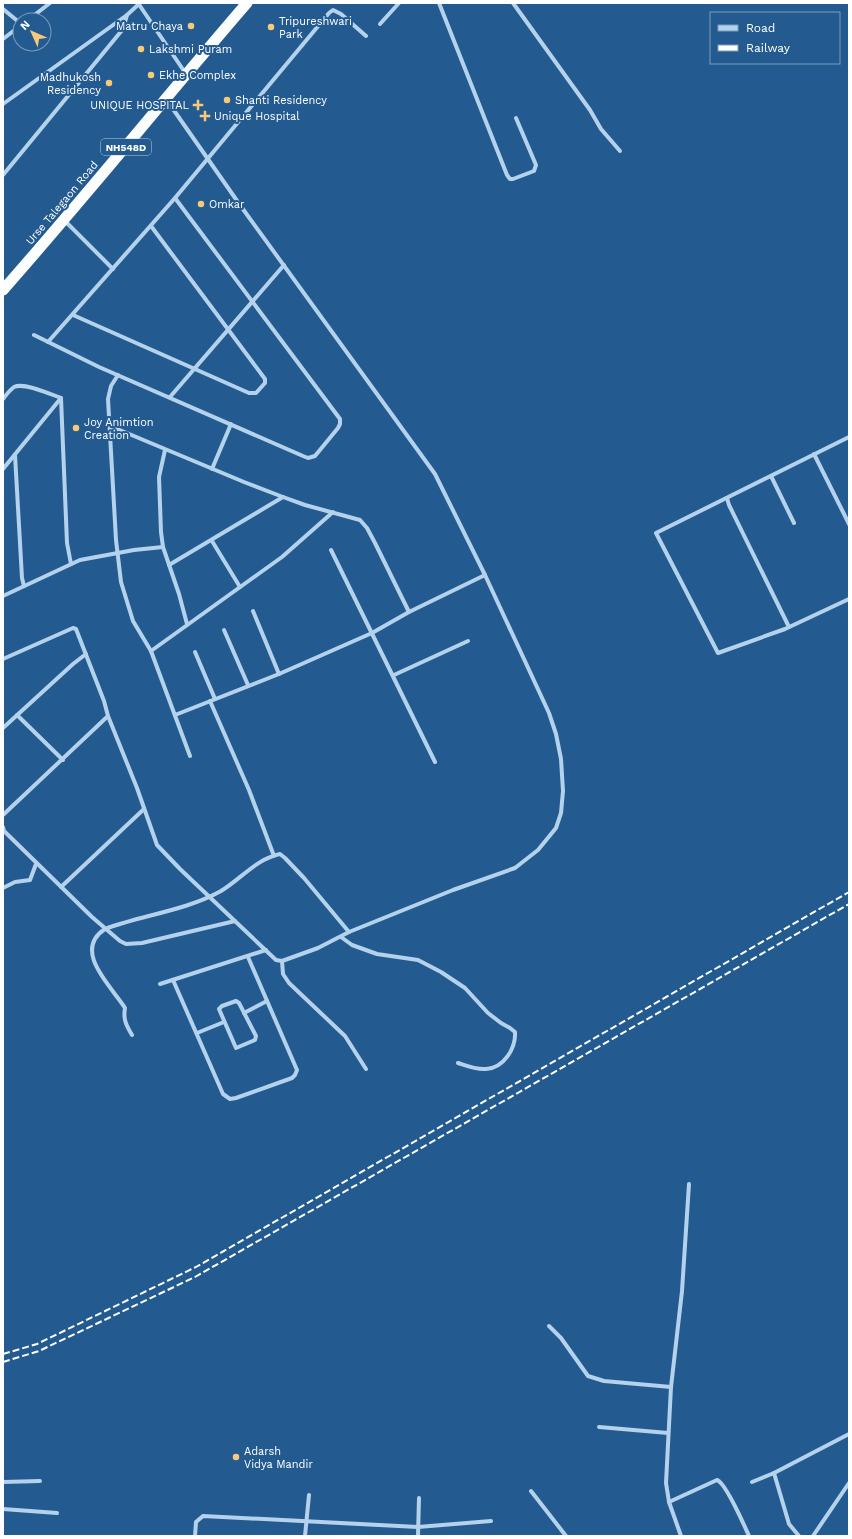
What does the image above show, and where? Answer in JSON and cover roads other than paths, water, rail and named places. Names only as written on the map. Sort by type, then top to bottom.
[{"type":"highway","name":"Urse Talegaon Road","points":[[3,290],[64,221],[247,3]]},
{"type":"street","points":[[38,12],[50,3]]},
{"type":"street","points":[[3,104],[127,15],[139,3],[186,74]]},
{"type":"street","points":[[380,24],[399,3]]},
{"type":"street","points":[[439,3],[510,179],[514,179],[534,171],[536,165],[516,118]]},
{"type":"street","points":[[513,3],[590,110],[601,129],[620,151]]},
{"type":"street","points":[[3,9],[12,16]]},
{"type":"street","points":[[48,342],[151,226],[333,10],[341,14],[366,36]]},
{"type":"street","points":[[3,176],[123,29],[127,15]]},
{"type":"street","points":[[3,39],[12,32]]},
{"type":"street","points":[[3,659],[73,628],[76,629],[157,845],[208,896],[276,960],[282,961],[318,948],[349,932],[453,890],[515,868],[538,850],[556,828],[561,813],[563,791],[561,759],[556,734],[549,713],[485,575],[435,474],[240,205],[166,99]]},
{"type":"street","points":[[34,335],[118,375],[308,458],[315,456],[340,424],[340,419],[175,198]]},
{"type":"street","points":[[64,221],[113,269]]},
{"type":"street","points":[[73,315],[253,394],[265,383],[265,379],[229,329],[151,226]]},
{"type":"street","points":[[170,397],[284,265]]},
{"type":"street","points":[[118,375],[112,386],[108,399],[117,553],[121,582],[133,621],[151,651],[190,756]]},
{"type":"street","points":[[3,399],[10,390],[16,386],[23,385],[61,398]]},
{"type":"street","points":[[3,468],[61,398]]},
{"type":"street","points":[[61,398],[67,543],[71,564]]},
{"type":"street","points":[[212,469],[231,424]]},
{"type":"street","points":[[110,426],[283,497],[305,505],[360,520],[367,528],[409,612]]},
{"type":"street","points":[[849,437],[656,533],[718,653],[789,627],[849,599]]},
{"type":"street","points":[[166,450],[159,477],[161,532],[163,547],[187,624]]},
{"type":"street","points":[[814,454],[849,524]]},
{"type":"street","points":[[15,455],[22,578],[24,586]]},
{"type":"street","points":[[770,476],[794,523]]},
{"type":"street","points":[[169,566],[283,497]]},
{"type":"street","points":[[727,498],[729,505],[789,627]]},
{"type":"street","points":[[151,651],[282,557],[333,512]]},
{"type":"street","points":[[212,541],[240,587]]},
{"type":"street","points":[[3,596],[80,560],[163,547]]},
{"type":"street","points":[[331,550],[394,675],[435,762]]},
{"type":"street","points":[[175,715],[279,674],[372,633],[409,612],[485,575]]},
{"type":"street","points":[[253,611],[279,674]]},
{"type":"street","points":[[224,630],[248,686]]},
{"type":"street","points":[[394,675],[468,641]]},
{"type":"street","points":[[195,652],[215,699]]},
{"type":"street","points":[[3,728],[86,654]]},
{"type":"street","points":[[210,701],[249,790],[274,856]]},
{"type":"street","points":[[17,715],[63,760]]},
{"type":"street","points":[[3,816],[108,716]]},
{"type":"street","points":[[61,887],[144,809]]},
{"type":"street","points":[[3,830],[36,864],[105,929],[120,941],[131,944],[235,921]]},
{"type":"street","points":[[132,1035],[125,1022],[125,1008],[99,972],[93,957],[93,946],[98,933],[105,929],[197,901],[221,890],[248,870],[280,854],[349,932]]},
{"type":"street","points":[[3,888],[15,882],[30,880],[36,864]]},
{"type":"street","points":[[341,937],[352,945],[377,954],[418,960],[441,972],[465,988],[488,1013],[515,1032],[513,1046],[509,1055],[497,1065],[488,1069],[478,1069],[458,1063]]},
{"type":"street","points":[[160,984],[266,950]]},
{"type":"street","points":[[173,980],[223,1094],[230,1099],[236,1098],[292,1078],[295,1075],[296,1070],[248,957]]},
{"type":"street","points":[[282,961],[283,974],[289,984],[345,1036],[366,1069]]},
{"type":"street","points":[[234,1001],[238,1002],[244,1013],[256,1038],[235,1047],[219,1009],[222,1006],[234,1001]]},
{"type":"street","points":[[244,1013],[267,1001]]},
{"type":"street","points":[[196,1033],[224,1022]]},
{"type":"street","points":[[681,1536],[669,1502],[666,1483],[671,1387],[682,1291],[689,1184]]},
{"type":"street","points":[[549,1326],[561,1338],[588,1376],[604,1381],[671,1387]]},
{"type":"street","points":[[599,1427],[668,1432]]},
{"type":"street","points":[[752,1482],[774,1473],[849,1434]]},
{"type":"street","points":[[774,1473],[789,1524],[799,1536]]},
{"type":"street","points":[[669,1502],[717,1480],[721,1481],[749,1536]]},
{"type":"street","points":[[3,1482],[40,1481]]},
{"type":"street","points":[[813,1536],[849,1483]]},
{"type":"street","points":[[531,1491],[566,1536]]},
{"type":"street","points":[[305,1536],[309,1495]]},
{"type":"street","points":[[418,1536],[419,1498]]},
{"type":"street","points":[[3,1509],[57,1513]]},
{"type":"street","points":[[195,1536],[196,1522],[204,1516],[418,1527],[492,1522]]},
{"type":"railway","points":[[3,1354],[37,1344],[196,1267],[849,892]]},
{"type":"railway","points":[[3,1362],[39,1351],[195,1277],[849,904]]},
{"type":"place","name":"Matru Chaya","points":[[191,26]]},
{"type":"place","name":"Tripureshwari Park","points":[[271,27]]},
{"type":"place","name":"Lakshmi Puram","points":[[141,49]]},
{"type":"place","name":"Ekhe Complex","points":[[151,75]]},
{"type":"place","name":"Madhukosh Residency","points":[[109,83]]},
{"type":"place","name":"Shanti Residency","points":[[227,100]]},
{"type":"place","name":"UNIQUE HOSPITAL","points":[[198,105]]},
{"type":"place","name":"Unique Hospital","points":[[205,116]]},
{"type":"place","name":"Omkar","points":[[201,204]]},
{"type":"place","name":"Joy Animtion Creation","points":[[76,428]]},
{"type":"place","name":"Adarsh Vidya Mandir","points":[[236,1457]]}]
